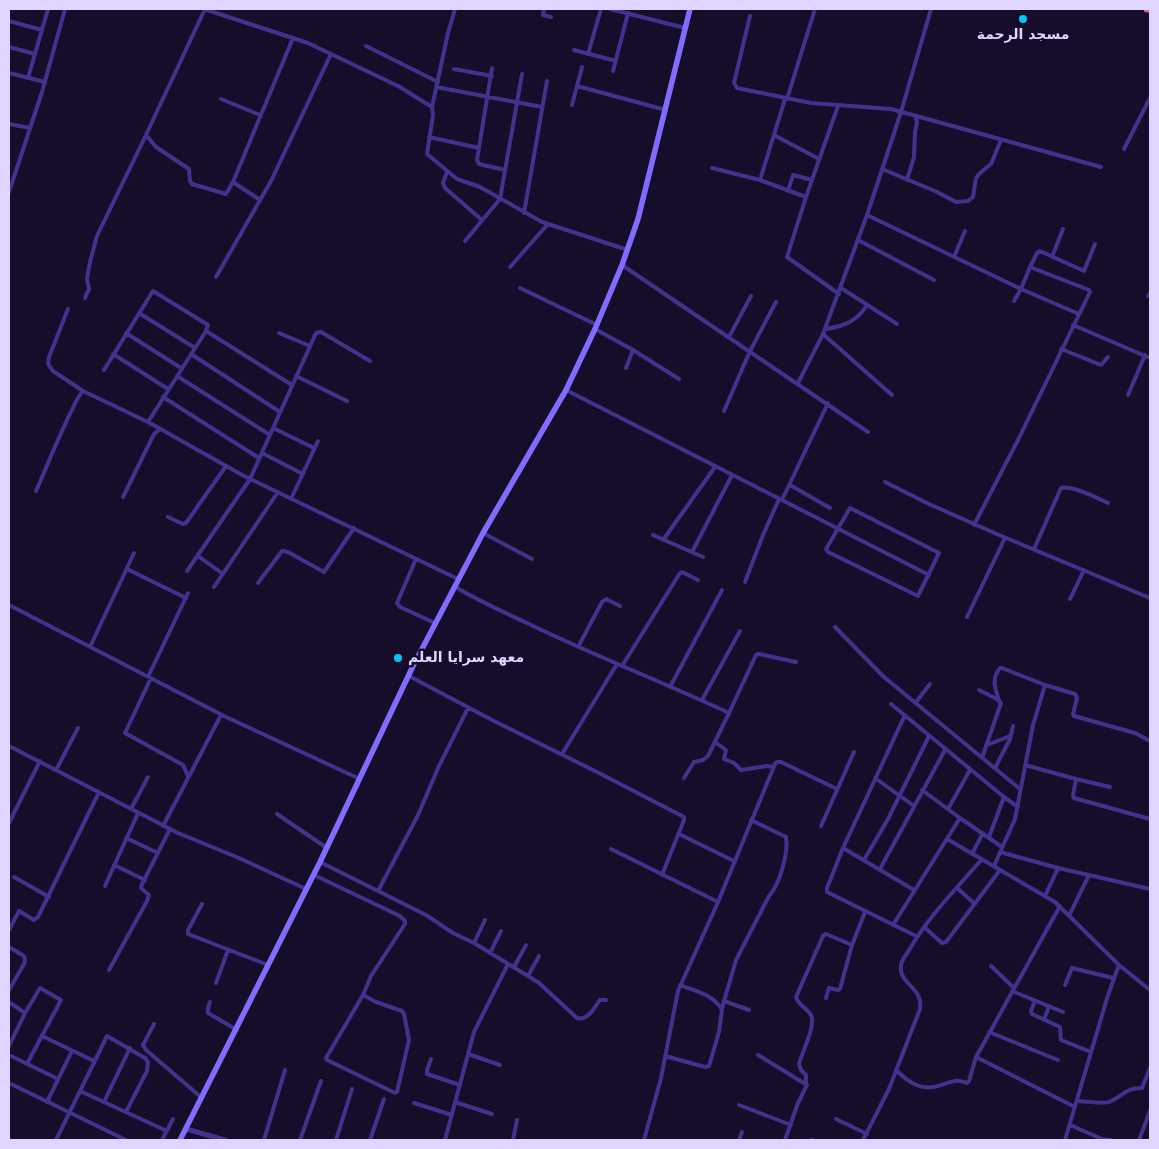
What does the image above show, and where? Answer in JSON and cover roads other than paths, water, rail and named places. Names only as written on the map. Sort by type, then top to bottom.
[{"type":"main road","points":[[180,1140],[327,848],[435,623],[483,533],[566,390],[596,327],[628,250],[640,210],[690,9]]},
{"type":"street","points":[[28,78],[48,9]]},
{"type":"street","points":[[9,192],[65,9]]},
{"type":"street","points":[[85,298],[88,289],[86,279],[97,236],[205,9],[308,43],[398,86],[432,107]]},
{"type":"street","points":[[455,9],[432,107],[433,120],[427,154],[457,179],[480,186],[524,213],[548,224],[628,250]]},
{"type":"street","points":[[544,9],[542,15],[551,18]]},
{"type":"street","points":[[588,54],[601,9]]},
{"type":"street","points":[[610,9],[686,28]]},
{"type":"street","points":[[760,180],[815,9]]},
{"type":"street","points":[[798,383],[826,329],[839,294],[901,112],[931,9]]},
{"type":"street","points":[[613,71],[628,13]]},
{"type":"street","points":[[750,16],[734,85],[736,88],[786,99],[838,106],[874,107],[901,112],[1101,167]]},
{"type":"street","points":[[9,22],[42,30]]},
{"type":"street","points":[[146,135],[156,147],[189,169],[192,184],[226,194],[233,182],[293,38]]},
{"type":"street","points":[[366,46],[438,82]]},
{"type":"street","points":[[9,47],[35,54]]},
{"type":"street","points":[[574,50],[616,61]]},
{"type":"street","points":[[216,277],[271,181],[332,54]]},
{"type":"street","points":[[572,104],[582,67]]},
{"type":"street","points":[[492,68],[477,160],[479,164],[505,170]]},
{"type":"street","points":[[454,69],[492,76]]},
{"type":"street","points":[[9,73],[44,82]]},
{"type":"street","points":[[465,240],[500,199],[522,74]]},
{"type":"street","points":[[524,213],[546,81]]},
{"type":"street","points":[[577,86],[666,110]]},
{"type":"street","points":[[436,87],[542,107]]},
{"type":"street","points":[[1124,149],[1150,98]]},
{"type":"street","points":[[221,99],[260,115]]},
{"type":"street","points":[[838,106],[787,258],[839,294]]},
{"type":"street","points":[[1143,112],[1150,114]]},
{"type":"street","points":[[908,180],[914,155],[917,122],[915,116]]},
{"type":"street","points":[[9,124],[30,128]]},
{"type":"street","points":[[774,135],[819,159]]},
{"type":"street","points":[[429,137],[478,148]]},
{"type":"street","points":[[882,169],[956,202],[968,201],[973,197],[976,178],[991,164],[1001,140]]},
{"type":"street","points":[[712,168],[760,180],[806,197]]},
{"type":"street","points":[[447,172],[443,183],[445,188],[482,220]]},
{"type":"street","points":[[788,191],[793,175],[812,180]]},
{"type":"street","points":[[233,182],[260,200]]},
{"type":"street","points":[[867,215],[954,258],[1079,314]]},
{"type":"street","points":[[510,268],[548,224]]},
{"type":"street","points":[[1052,257],[1063,229]]},
{"type":"street","points":[[954,258],[965,231]]},
{"type":"street","points":[[858,240],[934,280]]},
{"type":"street","points":[[1014,302],[1038,252],[1084,271],[1095,244]]},
{"type":"street","points":[[622,265],[828,403],[868,432]]},
{"type":"street","points":[[974,524],[1019,438],[1089,294],[1089,290],[1030,268]]},
{"type":"street","points":[[520,288],[596,327],[679,379]]},
{"type":"street","points":[[841,288],[897,324]]},
{"type":"street","points":[[104,370],[153,291],[208,324],[206,331],[148,422]]},
{"type":"street","points":[[729,337],[751,296]]},
{"type":"street","points":[[724,410],[750,351],[776,302]]},
{"type":"street","points":[[826,329],[842,327],[851,322],[860,315],[867,305]]},
{"type":"street","points":[[68,310],[49,357],[48,364],[53,371],[83,391],[148,422],[250,479],[458,579]]},
{"type":"street","points":[[139,313],[195,348]]},
{"type":"street","points":[[1074,325],[1150,358]]},
{"type":"street","points":[[206,331],[292,385]]},
{"type":"street","points":[[187,572],[250,479],[316,333],[320,332],[370,361]]},
{"type":"street","points":[[126,333],[182,368]]},
{"type":"street","points":[[279,333],[310,346]]},
{"type":"street","points":[[823,334],[892,395]]},
{"type":"street","points":[[1061,349],[1102,365],[1108,357]]},
{"type":"street","points":[[626,368],[634,350]]},
{"type":"street","points":[[113,354],[168,389]]},
{"type":"street","points":[[191,354],[280,412]]},
{"type":"street","points":[[1128,395],[1144,356]]},
{"type":"street","points":[[177,376],[270,435]]},
{"type":"street","points":[[296,376],[347,401]]},
{"type":"street","points":[[566,390],[929,575]]},
{"type":"street","points":[[36,491],[72,408],[83,391]]},
{"type":"street","points":[[163,397],[259,458]]},
{"type":"street","points":[[745,582],[760,541],[790,485],[828,403]]},
{"type":"street","points":[[273,428],[314,448]]},
{"type":"street","points":[[123,497],[154,434],[160,429]]},
{"type":"street","points":[[291,498],[318,441]]},
{"type":"street","points":[[262,453],[303,474]]},
{"type":"street","points":[[168,517],[183,524],[186,523],[226,466]]},
{"type":"street","points":[[663,540],[715,467]]},
{"type":"street","points":[[692,552],[732,475]]},
{"type":"street","points":[[885,482],[1005,538],[1150,598]]},
{"type":"street","points":[[790,485],[830,508]]},
{"type":"street","points":[[1034,549],[1060,488],[1076,489],[1108,503]]},
{"type":"street","points":[[214,587],[278,492]]},
{"type":"street","points":[[851,508],[940,553],[917,596],[828,552],[826,549],[838,530],[851,508]]},
{"type":"street","points":[[258,583],[282,551],[288,552],[324,572],[354,528]]},
{"type":"street","points":[[483,533],[532,560]]},
{"type":"street","points":[[653,535],[703,557]]},
{"type":"street","points":[[967,617],[1005,538]]},
{"type":"street","points":[[90,647],[134,553]]},
{"type":"street","points":[[198,556],[223,574]]},
{"type":"street","points":[[416,559],[397,603],[400,607],[435,623]]},
{"type":"street","points":[[127,569],[187,596],[125,734],[183,765],[188,776]]},
{"type":"street","points":[[1070,599],[1084,570]]},
{"type":"street","points":[[622,666],[680,573],[682,572],[698,580]]},
{"type":"street","points":[[454,586],[484,603],[578,647],[729,713]]},
{"type":"street","points":[[670,688],[722,590]]},
{"type":"street","points":[[578,647],[602,602],[606,599],[620,606]]},
{"type":"street","points":[[9,605],[221,714],[360,779]]},
{"type":"street","points":[[835,627],[884,677],[1020,789]]},
{"type":"street","points":[[702,700],[740,631]]},
{"type":"street","points":[[684,778],[693,763],[706,758],[754,658],[758,654],[796,662]]},
{"type":"street","points":[[562,754],[617,664]]},
{"type":"street","points":[[982,758],[1000,706],[994,682],[996,673],[1000,668],[1076,695],[1074,716],[1135,733],[1150,741]]},
{"type":"street","points":[[409,676],[468,708],[684,817],[662,875]]},
{"type":"street","points":[[916,702],[930,684]]},
{"type":"street","points":[[994,866],[1012,828],[1018,807],[1033,725],[1045,685]]},
{"type":"street","points":[[979,690],[999,700]]},
{"type":"street","points":[[891,704],[945,750],[1018,807]]},
{"type":"street","points":[[378,890],[418,815],[439,766],[468,708]]},
{"type":"street","points":[[163,826],[221,714]]},
{"type":"street","points":[[905,716],[875,778],[827,888],[827,892],[916,936]]},
{"type":"street","points":[[995,768],[1013,726]]},
{"type":"street","points":[[56,770],[78,728]]},
{"type":"street","points":[[864,860],[888,819],[929,736]]},
{"type":"street","points":[[987,745],[1010,736]]},
{"type":"street","points":[[715,742],[726,750],[724,760],[734,764],[741,770],[767,766],[773,767]]},
{"type":"street","points":[[9,746],[163,826],[306,890]]},
{"type":"street","points":[[880,869],[945,750]]},
{"type":"street","points":[[821,826],[854,752]]},
{"type":"street","points":[[9,823],[40,761]]},
{"type":"street","points":[[644,1140],[659,1087],[680,985],[718,902],[773,767],[779,761],[837,789]]},
{"type":"street","points":[[1025,765],[1110,787]]},
{"type":"street","points":[[948,809],[970,770]]},
{"type":"street","points":[[131,809],[148,777]]},
{"type":"street","points":[[875,778],[914,806]]},
{"type":"street","points":[[1076,779],[1074,798],[1150,818]]},
{"type":"street","points":[[922,790],[1002,847]]},
{"type":"street","points":[[9,930],[19,911],[34,920],[36,919],[49,897],[99,792]]},
{"type":"street","points":[[989,837],[1004,797]]},
{"type":"street","points":[[105,886],[138,813]]},
{"type":"street","points":[[277,814],[327,848]]},
{"type":"street","points":[[893,925],[960,818]]},
{"type":"street","points":[[665,1056],[705,1068],[710,1066],[720,1032],[722,1009],[736,960],[768,896],[773,891],[785,856],[786,837],[751,820]]},
{"type":"street","points":[[109,970],[147,901],[149,895],[141,888],[170,829]]},
{"type":"street","points":[[972,854],[983,833]]},
{"type":"street","points":[[679,834],[734,861]]},
{"type":"street","points":[[126,838],[158,853]]},
{"type":"street","points":[[947,839],[1060,906],[1119,965],[1150,990]]},
{"type":"street","points":[[844,848],[914,890]]},
{"type":"street","points":[[610,849],[718,902]]},
{"type":"street","points":[[1000,852],[1058,868],[1150,889]]},
{"type":"street","points":[[863,1140],[896,1070],[922,1002],[919,995],[903,976],[901,966],[916,936],[982,860]]},
{"type":"street","points":[[320,862],[426,915],[453,933],[514,967],[539,983],[572,1015],[580,1019],[586,1018],[600,1000],[606,1000]]},
{"type":"street","points":[[114,865],[145,880]]},
{"type":"street","points":[[1045,896],[1058,868]]},
{"type":"street","points":[[924,927],[945,943],[1000,870]]},
{"type":"street","points":[[314,874],[400,916],[405,922],[371,976],[363,995],[326,1058],[398,1092],[409,1040],[404,1014],[402,1011],[376,1002],[363,995]]},
{"type":"street","points":[[1069,916],[1089,875]]},
{"type":"street","points":[[14,877],[49,897]]},
{"type":"street","points":[[957,888],[975,904]]},
{"type":"street","points":[[202,904],[188,930],[188,934],[268,965]]},
{"type":"street","points":[[896,1070],[910,1083],[925,1088],[937,1087],[958,1079],[967,1083],[969,1081],[976,1057],[989,1032],[1060,906]]},
{"type":"street","points":[[826,998],[829,988],[840,989],[852,945],[865,912]]},
{"type":"street","points":[[474,943],[485,920]]},
{"type":"street","points":[[490,953],[501,931]]},
{"type":"street","points":[[785,1140],[806,1084],[806,1075],[801,1070],[799,1064],[812,1021],[811,1015],[796,1000],[796,997],[824,935],[826,934],[852,945]]},
{"type":"street","points":[[514,967],[526,945]]},
{"type":"street","points":[[9,947],[24,956],[25,960],[9,990]]},
{"type":"street","points":[[216,983],[228,950]]},
{"type":"street","points":[[528,976],[539,956]]},
{"type":"street","points":[[445,1140],[478,1022],[508,964]]},
{"type":"street","points":[[1065,1140],[1113,978],[1119,965]]},
{"type":"street","points":[[991,966],[1013,990],[1063,1012]]},
{"type":"street","points":[[1065,985],[1072,968],[1113,978]]},
{"type":"street","points":[[680,985],[710,996],[722,1009]]},
{"type":"street","points":[[9,1046],[40,988],[61,1000],[27,1064]]},
{"type":"street","points":[[724,1001],[749,1010]]},
{"type":"street","points":[[1035,1001],[1031,1012],[1034,1016],[1060,1027],[1060,1040],[1091,1052]]},
{"type":"street","points":[[9,1002],[25,1013]]},
{"type":"street","points":[[210,1002],[208,1013],[237,1030]]},
{"type":"street","points":[[1044,1020],[1049,1006]]},
{"type":"street","points":[[154,1024],[144,1045],[146,1050],[202,1098]]},
{"type":"street","points":[[989,1032],[1058,1060]]},
{"type":"street","points":[[42,1036],[94,1061]]},
{"type":"street","points":[[56,1140],[108,1036],[145,1058],[149,1065],[126,1112]]},
{"type":"street","points":[[104,1102],[130,1048]]},
{"type":"street","points":[[47,1102],[72,1050]]},
{"type":"street","points":[[468,1054],[500,1065]]},
{"type":"street","points":[[9,1055],[58,1079]]},
{"type":"street","points":[[758,1055],[806,1084]]},
{"type":"street","points":[[976,1057],[1075,1107]]},
{"type":"street","points":[[431,1059],[427,1074],[460,1085]]},
{"type":"street","points":[[1077,1101],[1110,1102],[1133,1088],[1142,1088],[1149,1077],[1150,1068]]},
{"type":"street","points":[[264,1140],[285,1070]]},
{"type":"street","points":[[300,1140],[321,1081]]},
{"type":"street","points":[[9,1083],[126,1140]]},
{"type":"street","points":[[336,1140],[352,1089]]},
{"type":"street","points":[[80,1091],[167,1132]]},
{"type":"street","points":[[370,1140],[384,1099]]},
{"type":"street","points":[[456,1102],[492,1114]]},
{"type":"street","points":[[414,1103],[452,1115]]},
{"type":"street","points":[[739,1105],[791,1126]]},
{"type":"street","points":[[1138,1140],[1150,1111]]},
{"type":"street","points":[[836,1119],[866,1134]]},
{"type":"street","points":[[162,1140],[173,1120]]},
{"type":"street","points":[[513,1140],[517,1120]]},
{"type":"street","points":[[1070,1125],[1102,1139],[1111,1140]]},
{"type":"street","points":[[186,1129],[225,1140]]},
{"type":"street","points":[[739,1140],[742,1132]]},
{"type":"place","name":"مسجد الرحمة","points":[[1023,19]]},
{"type":"place","name":"معهد سرايا العلم","points":[[398,658]]}]
